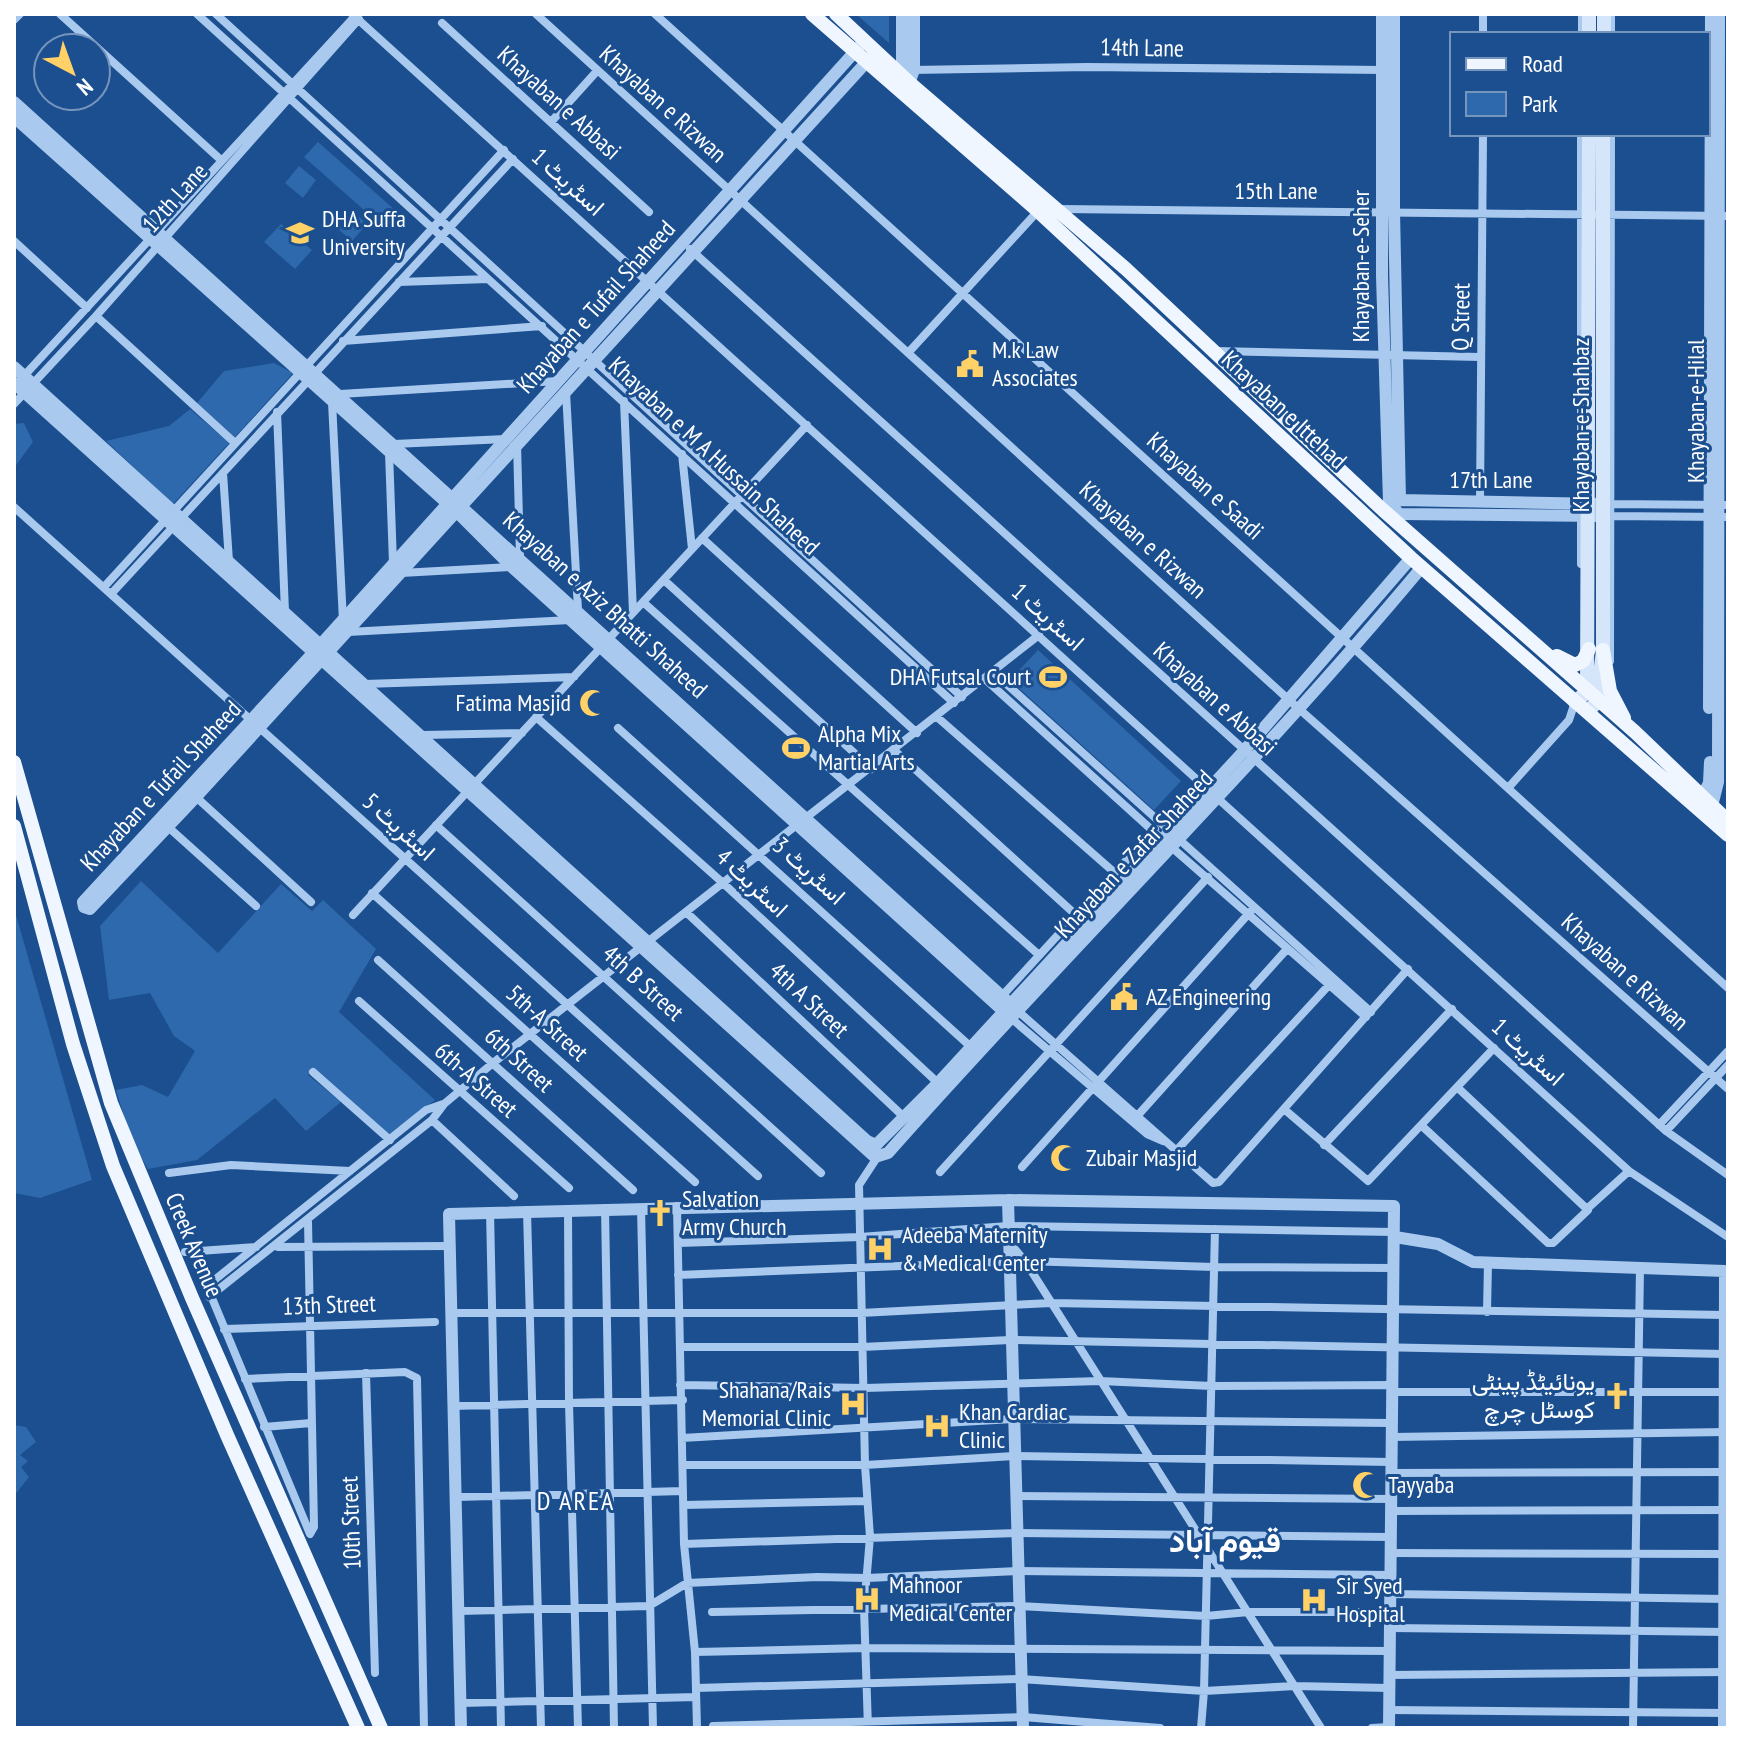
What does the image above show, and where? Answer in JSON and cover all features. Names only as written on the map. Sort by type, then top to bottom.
[{"type":"main road","name":"Khayaban e Ittehad","points":[[812,14],[866,64],[904,80],[1060,209],[1214,351],[1395,510],[1533,644],[1587,702],[1728,835]]},
{"type":"main road","name":"Khayaban e Ittehad","points":[[836,14],[1038,211],[1416,563],[1587,702],[1635,732],[1728,821]]},
{"type":"main road","name":"Khayaban-e-Shahbaz","points":[[1587,702],[1607,510],[1596,214],[1589,136]]},
{"type":"main road","name":"Khayaban-e-Shahbaz","points":[[1591,653],[1583,508],[1596,214],[1603,136]]},
{"type":"main road","points":[[1533,644],[1546,645],[1566,663],[1591,653],[1635,732]]},
{"type":"main road","name":"Creek Avenue","points":[[14,762],[111,1103],[192,1298],[381,1728]]},
{"type":"main road","name":"Creek Avenue","points":[[14,826],[73,1044],[113,1166],[227,1435],[358,1728]]},
{"type":"street","points":[[14,20],[20,14]]},
{"type":"street","points":[[60,14],[221,160]]},
{"type":"street","name":"Khayaban e M A Hussain Shaheed","points":[[197,14],[542,326],[587,359],[624,401],[682,454],[739,499]]},
{"type":"street","name":"Khayaban e M A Hussain Shaheed","points":[[216,14],[451,226],[587,359],[958,700]]},
{"type":"street","name":"Khayaban e Rizwan","points":[[536,14],[1294,704],[1728,1089]]},
{"type":"street","name":"Khayaban e Saadi","points":[[655,14],[1728,988]]},
{"type":"street","points":[[902,14],[904,80]]},
{"type":"street","points":[[904,80],[914,14]]},
{"type":"street","name":"Khayaban-e-Seher","points":[[1382,14],[1390,358],[1387,492],[1395,510]]},
{"type":"street","name":"Khayaban-e-Seher","points":[[1388,211],[1394,14]]},
{"type":"street","points":[[1711,14],[1719,70]]},
{"type":"street","name":"Khayaban-e-Hilal","points":[[1707,802],[1718,788],[1723,717],[1723,614],[1718,511],[1723,359],[1719,14]]},
{"type":"street","name":"12th Lane","points":[[14,404],[20,382],[87,308],[158,238],[287,96],[292,83],[356,16]]},
{"type":"street","name":"12th Lane","points":[[20,382],[96,316],[221,160],[287,96],[300,89],[356,16]]},
{"type":"street","name":"اسٹریٹ 1","points":[[356,16],[1629,1171],[1728,1237]]},
{"type":"street","name":"Khayaban e Abbasi","points":[[442,23],[649,212]]},
{"type":"street","name":"Khayaban e Tufail Shaheed","points":[[254,725],[196,797],[90,909],[84,907],[83,902],[254,725],[655,286],[687,250],[731,191],[865,40]]},
{"type":"street","name":"Khayaban e Tufail Shaheed","points":[[687,250],[742,201],[877,51]]},
{"type":"street","name":"14th Lane","points":[[904,80],[1087,67],[1383,70]]},
{"type":"street","points":[[551,122],[597,71]]},
{"type":"street","name":"Khayaban e Aziz Bhatti Shaheed","points":[[14,102],[158,238],[1010,1009],[1050,1051],[1139,1114],[1175,1152],[1210,1182],[1219,1182],[1284,1109]]},
{"type":"street","name":"Khayaban e Aziz Bhatti Shaheed","points":[[14,117],[158,238]]},
{"type":"street","name":"Q Street","points":[[1480,501],[1483,136]]},
{"type":"street","points":[[1581,136],[1596,214]]},
{"type":"street","points":[[1596,214],[1611,136]]},
{"type":"street","points":[[104,587],[223,473],[277,412],[307,372],[504,150]]},
{"type":"street","points":[[111,594],[235,443],[343,341],[513,159]]},
{"type":"street","name":"15th Lane","points":[[1060,209],[1719,216]]},
{"type":"street","points":[[908,353],[1038,211]]},
{"type":"street","points":[[1707,802],[1718,511],[1719,216]]},
{"type":"street","points":[[14,241],[87,308]]},
{"type":"street","name":"Khayaban e Abbasi","points":[[687,250],[1245,758],[1662,1128],[1728,1175]]},
{"type":"street","points":[[399,282],[489,279]]},
{"type":"street","points":[[96,316],[235,443]]},
{"type":"street","points":[[343,341],[542,326]]},
{"type":"street","points":[[1214,351],[1390,358],[1480,357]]},
{"type":"street","points":[[20,382],[875,1152],[888,1153],[1010,1009],[1039,955],[1115,873],[1165,835]]},
{"type":"street","points":[[563,386],[576,615],[345,626],[336,398],[563,386]]},
{"type":"street","points":[[624,401],[633,612]]},
{"type":"street","points":[[277,412],[285,612]]},
{"type":"street","points":[[353,915],[807,425]]},
{"type":"street","points":[[512,441],[516,562],[396,569],[392,448],[512,441]]},
{"type":"street","points":[[682,454],[692,549]]},
{"type":"street","points":[[223,473],[229,561]]},
{"type":"street","name":"17th Lane","points":[[1395,510],[1480,501],[1607,510],[1718,511]]},
{"type":"street","name":"اسٹریٹ 5","points":[[14,507],[758,1176]]},
{"type":"street","name":"17th Lane","points":[[1395,510],[1583,508]]},
{"type":"street","points":[[1607,510],[1610,691]]},
{"type":"street","points":[[174,519],[229,561],[285,612],[321,652],[365,684],[423,735],[471,787]]},
{"type":"street","points":[[702,538],[917,733]]},
{"type":"street","name":"Khayaban e Zafar Shaheed","points":[[1010,1009],[1165,835],[1214,792],[1350,643],[1416,563]]},
{"type":"street","points":[[664,580],[872,769]]},
{"type":"street","points":[[643,602],[1039,955]]},
{"type":"street","points":[[209,1297],[276,1247],[432,1120],[444,1104],[493,1063],[895,751],[1039,635]]},
{"type":"street","points":[[989,676],[1368,1014]]},
{"type":"street","points":[[365,684],[574,677]]},
{"type":"street","points":[[1509,787],[1587,702]]},
{"type":"street","points":[[1569,720],[1587,702]]},
{"type":"street","name":"اسٹریٹ 4","points":[[536,717],[723,883],[938,1083]]},
{"type":"street","points":[[937,717],[1115,873]]},
{"type":"street","name":"اسٹریٹ 3","points":[[618,728],[971,1047]]},
{"type":"street","points":[[423,735],[522,733]]},
{"type":"street","points":[[895,751],[1076,915]]},
{"type":"street","points":[[196,797],[311,902]]},
{"type":"street","name":"4th B Street","points":[[436,825],[821,1173]]},
{"type":"street","points":[[167,826],[256,906]]},
{"type":"street","points":[[940,1172],[1210,874]]},
{"type":"street","name":"5th-A Street","points":[[372,893],[695,1182]]},
{"type":"street","points":[[1251,911],[1287,949],[1368,1014]]},
{"type":"street","points":[[1022,1167],[1251,911]]},
{"type":"street","name":"4th A Street","points":[[686,912],[905,1118]]},
{"type":"street","points":[[1139,1114],[1287,949]]},
{"type":"street","name":"6th Street","points":[[378,960],[633,1190]]},
{"type":"street","points":[[1408,969],[1284,1109],[1368,1181],[1494,1048]]},
{"type":"street","points":[[1175,1152],[1329,985]]},
{"type":"street","name":"6th-A Street","points":[[359,1001],[569,1188]]},
{"type":"street","points":[[868,1725],[864,1608],[870,1537],[865,1465],[867,1426],[859,1185],[875,1152],[1010,1009]]},
{"type":"street","name":"Khayaban e Aziz Bhatti Shaheed","points":[[1010,1009],[1058,1043],[1147,1134],[1164,1141]]},
{"type":"street","points":[[1324,1145],[1452,1009]]},
{"type":"street","points":[[1662,1128],[1712,1075],[1728,1051]]},
{"type":"street","points":[[1712,1075],[1728,1065]]},
{"type":"street","points":[[313,1072],[390,1140]]},
{"type":"street","points":[[1457,1087],[1588,1208]]},
{"type":"street","points":[[308,1221],[314,1527],[310,1534],[209,1297],[209,1283],[426,1110],[444,1104]]},
{"type":"street","points":[[432,1120],[514,1196]]},
{"type":"street","points":[[1422,1126],[1548,1243],[1553,1243],[1629,1171]]},
{"type":"street","points":[[169,1173],[231,1165],[351,1171]]},
{"type":"street","points":[[1008,1200],[1023,1722]]},
{"type":"street","points":[[461,1728],[449,1214],[1008,1200],[1394,1206],[1389,1727],[1372,1728]]},
{"type":"street","points":[[677,1206],[676,1312],[683,1400],[684,1544],[695,1652],[697,1728]]},
{"type":"street","points":[[640,1207],[648,1401],[653,1728]]},
{"type":"street","points":[[605,1208],[614,1728]]},
{"type":"street","points":[[568,1209],[567,1312],[578,1728]]},
{"type":"street","points":[[527,1210],[541,1728]]},
{"type":"street","points":[[490,1211],[497,1405],[497,1610],[501,1728]]},
{"type":"street","points":[[678,1243],[860,1237],[1008,1226],[1215,1229],[1394,1234],[1438,1244],[1462,1258],[1488,1263],[1727,1271],[1724,1728]]},
{"type":"street","points":[[1204,1535],[1210,1498],[1215,1229]]},
{"type":"street","points":[[1008,1241],[1025,1261],[1175,1497],[1204,1535],[1208,1549],[1208,1573],[1201,1728]]},
{"type":"street","points":[[185,1252],[257,1247],[449,1246]]},
{"type":"street","points":[[678,1275],[1008,1261],[1393,1268]]},
{"type":"street","points":[[1487,1312],[1488,1263]]},
{"type":"street","points":[[1633,1728],[1640,1268]]},
{"type":"street","points":[[452,1313],[861,1313],[1051,1303],[1725,1315]]},
{"type":"street","name":"13th Street","points":[[224,1329],[435,1322]]},
{"type":"street","points":[[681,1347],[862,1347],[1010,1340],[1725,1354]]},
{"type":"street","name":"10th Street","points":[[366,1373],[375,1673]]},
{"type":"street","points":[[245,1379],[310,1374],[414,1374],[419,1384],[424,1728]]},
{"type":"street","points":[[680,1385],[865,1388],[1100,1381],[1212,1386],[1726,1392]]},
{"type":"street","points":[[452,1406],[683,1400]]},
{"type":"street","points":[[682,1438],[1013,1419],[1391,1423]]},
{"type":"street","points":[[264,1427],[311,1423]]},
{"type":"street","points":[[1391,1437],[1726,1432]]},
{"type":"street","points":[[683,1465],[865,1465],[1014,1456],[1210,1458],[1391,1468],[1726,1472]]},
{"type":"street","points":[[457,1497],[683,1491]]},
{"type":"street","points":[[1015,1496],[1726,1510]]},
{"type":"street","points":[[684,1505],[867,1501]]},
{"type":"street","points":[[684,1544],[1017,1533],[1390,1537]]},
{"type":"street","points":[[1208,1549],[1321,1728]]},
{"type":"street","points":[[1390,1553],[1726,1554]]},
{"type":"street","points":[[459,1611],[649,1606],[687,1583],[817,1577],[867,1578],[1018,1571],[1390,1575]]},
{"type":"street","points":[[1390,1594],[1726,1599]]},
{"type":"street","points":[[712,1612],[1019,1606],[1206,1616],[1248,1612],[1390,1612]]},
{"type":"street","points":[[1390,1628],[1726,1632]]},
{"type":"street","points":[[695,1652],[865,1648],[1389,1651]]},
{"type":"street","points":[[461,1703],[653,1698],[696,1692],[866,1682],[1020,1679],[1204,1691],[1634,1671],[1726,1672]]},
{"type":"street","points":[[1389,1710],[1726,1713]]},
{"type":"street","points":[[713,1726],[1023,1722],[1160,1728]]},
{"type":"green space","points":[[856,14],[889,14],[889,43]]},
{"type":"green space","points":[[318,142],[395,210],[381,225],[304,157]]},
{"type":"green space","points":[[299,166],[316,180],[303,198],[285,183]]},
{"type":"green space","points":[[352,211],[367,224],[352,241],[337,228]]},
{"type":"green space","points":[[281,224],[312,250],[295,269],[264,242]]},
{"type":"green space","points":[[274,363],[293,373],[235,437],[197,403],[224,371]]},
{"type":"green space","points":[[190,409],[229,443],[173,504],[106,441],[169,426]]},
{"type":"green space","points":[[24,423],[33,442],[14,468],[14,424]]},
{"type":"green space","points":[[1038,650],[1181,781],[1154,810],[1010,680]]},
{"type":"green space","points":[[141,881],[218,953],[281,884],[312,911],[323,900],[376,949],[339,1012],[435,1100],[389,1135],[314,1070],[308,1075],[341,1102],[306,1131],[275,1098],[197,1160],[148,1169],[132,1142],[116,1090],[142,1085],[168,1097],[195,1051],[174,1036],[150,993],[109,1000],[100,926]]},
{"type":"green space","points":[[14,908],[92,1180],[40,1198],[14,1193]]},
{"type":"green space","points":[[14,1425],[26,1427],[36,1442],[20,1455],[28,1461],[21,1467],[29,1477],[14,1496]]},
{"type":"place","name":"DHA Suffa University","points":[[300,233]]},
{"type":"place","name":"M.k Law Associates","points":[[970,364]]},
{"type":"place","name":"DHA Futsal Court","points":[[1053,677]]},
{"type":"place","name":"Fatima Masjid","points":[[593,703]]},
{"type":"place","name":"Alpha Mix Martial Arts","points":[[796,748]]},
{"type":"place","name":"AZ Engineering","points":[[1124,997]]},
{"type":"place","name":"Zubair Masjid","points":[[1064,1158]]},
{"type":"place","name":"Salvation Army Church","points":[[660,1213]]},
{"type":"place","name":"Adeeba Maternity & Medical Center","points":[[880,1249]]},
{"type":"place","name":"یونائیٹڈ پینٹی کوسٹل چرچ","points":[[1617,1396]]},
{"type":"place","name":"Shahana/Rais Memorial Clinic","points":[[853,1404]]},
{"type":"place","name":"Khan Cardiac Clinic","points":[[937,1426]]},
{"type":"place","name":"Tayyaba","points":[[1366,1485]]},
{"type":"place","name":"Mahnoor Medical Center","points":[[867,1599]]},
{"type":"place","name":"Sir Syed Hospital","points":[[1314,1600]]},
{"type":"district","name":"D AREA","points":[[576,1501]]},
{"type":"district","name":"قیوم آباد","points":[[1225,1541]]}]
